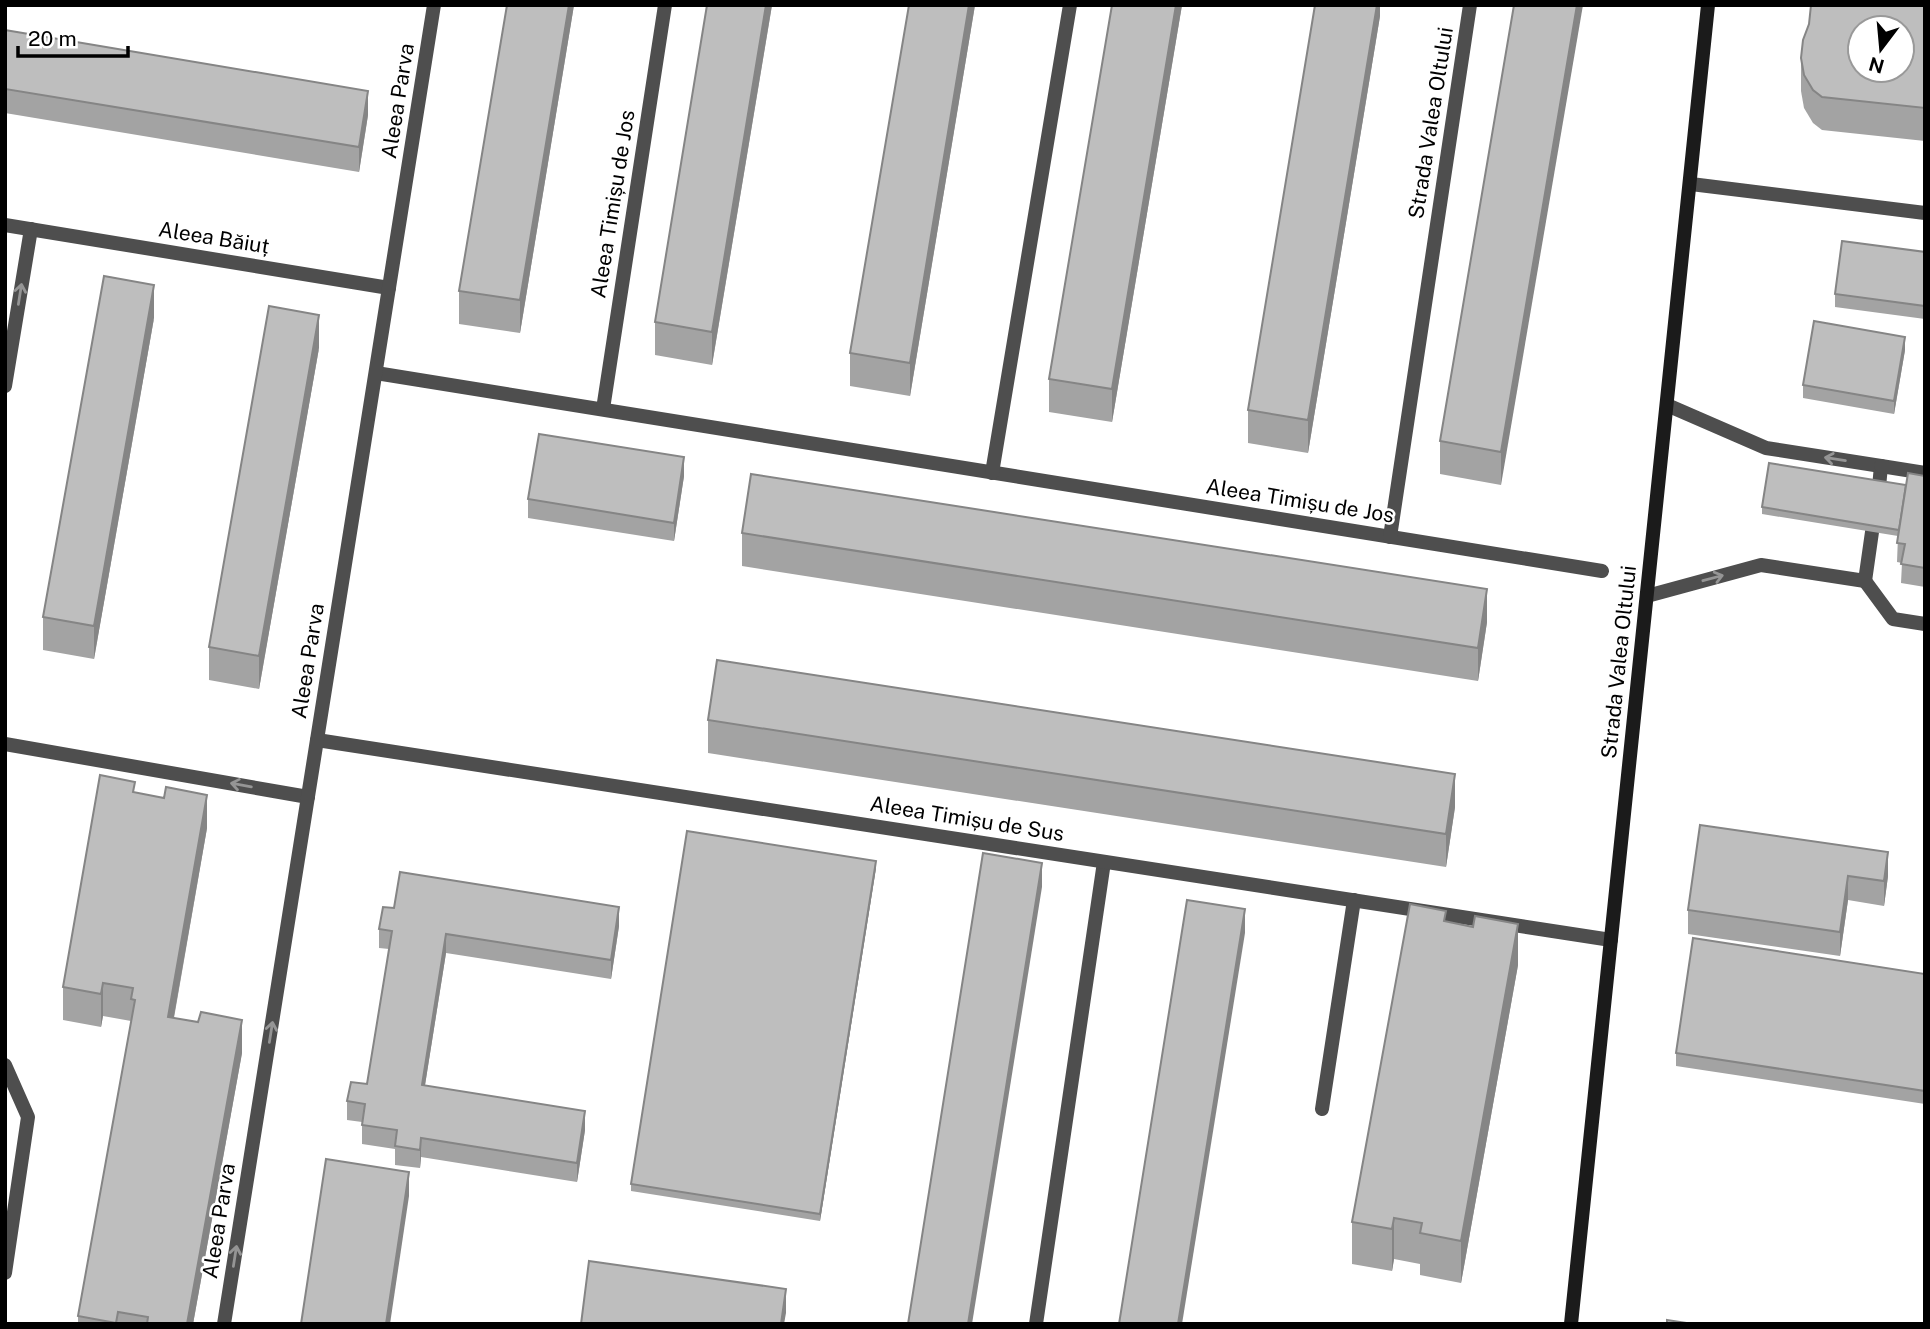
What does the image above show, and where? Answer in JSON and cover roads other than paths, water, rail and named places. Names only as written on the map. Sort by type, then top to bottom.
[{"type":"main road","name":"Strada Valea Oltului","points":[[1572,1324],[1708,5]]},
{"type":"street","name":"Aleea Parva","points":[[224,1324],[434,5]]},
{"type":"street","name":"Aleea Timișu de Jos","points":[[603,410],[665,5]]},
{"type":"street","points":[[992,472],[1070,5]]},
{"type":"street","name":"Strada Valea Oltului","points":[[1390,537],[1470,5]]},
{"type":"street","points":[[1691,184],[1925,213]]},
{"type":"street","name":"Aleea Băiuț","points":[[5,225],[389,288]]},
{"type":"street","points":[[5,386],[31,229]]},
{"type":"street","name":"Aleea Timișu de Jos","points":[[376,373],[1602,571]]},
{"type":"street","points":[[1667,405],[1766,448],[1925,473]]},
{"type":"street","points":[[1879,488],[1881,466]]},
{"type":"street","points":[[1872,532],[1865,581],[1893,619],[1925,624]]},
{"type":"street","points":[[1647,596],[1761,565],[1865,581]]},
{"type":"street","name":"Aleea Timișu de Sus","points":[[317,740],[1611,940]]},
{"type":"street","points":[[6,746],[308,797]]},
{"type":"street","points":[[1035,1324],[1104,862]]},
{"type":"street","points":[[1322,1109],[1354,900]]},
{"type":"street","points":[[5,1065],[28,1116],[5,1273]]}]
